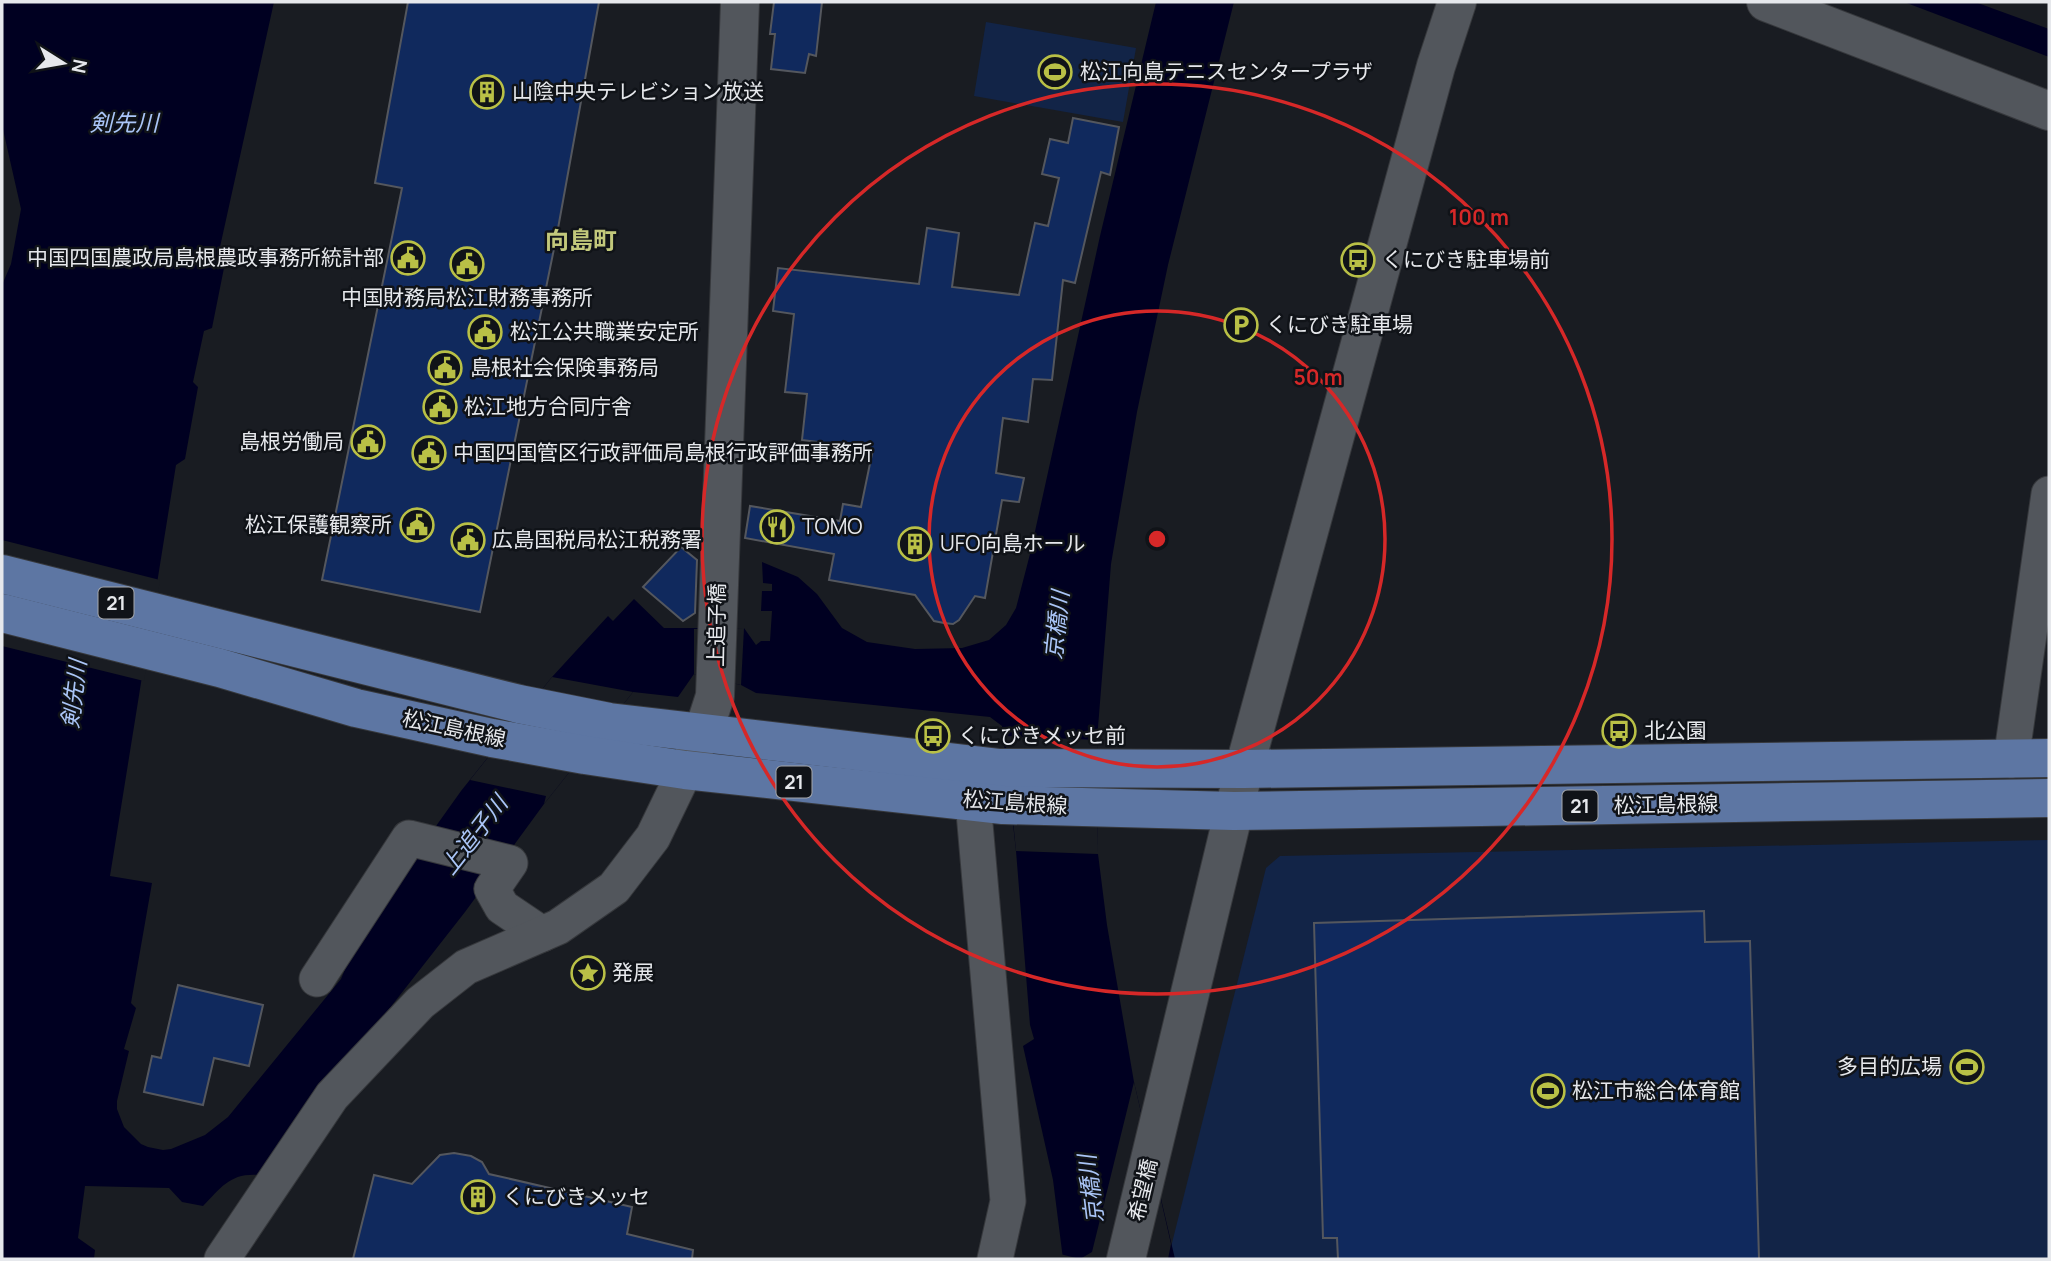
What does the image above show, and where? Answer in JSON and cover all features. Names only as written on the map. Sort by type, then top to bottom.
[{"type":"main road","name":"松江島根線","points":[[2,575],[519,704],[609,722],[703,733],[992,791],[1111,809],[1234,811],[2049,798]]},
{"type":"main road","name":"松江島根線","points":[[2,613],[220,668],[356,708],[492,738],[685,770],[992,791],[1114,770],[2049,758]]},
{"type":"street","name":"上追子橋","points":[[703,733],[715,696],[718,554],[740,2]]},
{"type":"street","name":"希望橋","points":[[1126,1259],[1244,769],[1436,66],[1457,2]]},
{"type":"street","points":[[1766,2],[2047,104]]},
{"type":"street","points":[[2011,760],[2049,494]]},
{"type":"street","points":[[222,1259],[332,1096],[420,1003],[466,967],[558,927],[614,888],[653,837],[703,733]]},
{"type":"street","points":[[992,791],[1008,1201],[995,1259]]},
{"type":"street","points":[[317,979],[409,838],[510,863],[492,889],[502,907],[542,934]]},
{"type":"shaded area","name":"松江向島テニスセンタープラザ","points":[[986,22],[1136,48],[1123,122],[974,96]]},
{"type":"shaded area","points":[[2049,840],[2049,1259],[1168,1259],[1266,868],[1280,856]]},
{"type":"water","points":[[2,2],[274,2],[220,247],[227,253],[212,328],[204,331],[193,382],[198,387],[185,459],[176,465],[110,876],[152,883],[131,1003],[136,1008],[124,1049],[129,1051],[117,1109],[124,1127],[141,1144],[163,1150],[205,1135],[228,1117],[341,979],[353,950],[394,885],[461,791],[552,677],[608,616],[613,621],[634,599],[664,628],[744,628],[756,645],[761,641],[770,641],[772,611],[761,611],[762,591],[772,591],[772,584],[763,583],[762,562],[798,577],[817,594],[842,628],[867,642],[915,649],[962,648],[989,640],[1006,625],[1016,608],[1030,554],[1100,236],[1156,2],[1234,2],[1168,265],[1137,412],[1111,564],[1097,740],[1098,854],[1107,925],[1134,1082],[1175,1259],[1063,1259],[1053,1180],[1023,1046],[1034,1039],[1030,1025],[1016,851],[1002,726],[990,717],[756,693],[741,685],[694,674],[678,697],[633,692],[259,1175],[234,1179],[221,1187],[203,1206],[182,1202],[169,1188],[85,1186],[78,1238],[95,1250],[94,1259],[2,1259],[2,285],[11,264],[21,209],[2,125]]},
{"type":"water","points":[[1904,2],[1975,2],[2049,29],[2049,57]]},
{"type":"pier","points":[[2,540],[160,580],[144,681],[2,646]]},
{"type":"pier","points":[[744,628],[741,685],[694,674],[694,629]]},
{"type":"pier","points":[[552,677],[633,692],[544,804],[546,796],[470,780]]},
{"type":"pier","points":[[1005,736],[1097,740],[1098,854],[1016,851]]},
{"type":"pier","points":[[1134,1082],[1171,1244],[1168,1259],[1080,1259],[1092,1252]]},
{"type":"pier","points":[[1060,1254],[1080,1259],[1060,1259]]},
{"type":"building","name":"松江地方合同庁舎","points":[[408,2],[599,2],[557,234],[480,612],[322,580],[402,188],[375,183]]},
{"type":"building","points":[[774,2],[822,2],[816,56],[809,54],[805,73],[771,69],[775,34],[770,34]]},
{"type":"building","points":[[1073,118],[1119,127],[1110,175],[1101,172],[1075,283],[1063,280],[1052,380],[1033,379],[1028,422],[1003,418],[996,473],[1024,478],[1019,502],[1002,500],[985,598],[975,596],[959,620],[953,624],[934,621],[915,595],[829,580],[834,554],[745,538],[750,506],[840,521],[843,504],[861,507],[873,449],[802,440],[807,394],[785,392],[794,314],[773,311],[778,268],[919,284],[927,228],[959,233],[952,287],[1019,295],[1035,223],[1048,226],[1059,178],[1042,174],[1050,139],[1068,143]]},
{"type":"building","points":[[681,547],[697,560],[695,613],[683,621],[643,587]]},
{"type":"building","name":"松江市総合体育館","points":[[1704,911],[1705,942],[1750,941],[1759,1259],[1338,1259],[1337,1238],[1323,1238],[1314,923]]},
{"type":"building","points":[[178,985],[263,1005],[249,1066],[214,1058],[203,1105],[144,1092],[152,1056],[161,1058]]},
{"type":"building","name":"くにびきメッセ","points":[[454,1153],[471,1156],[482,1162],[489,1174],[632,1207],[627,1234],[693,1250],[692,1259],[353,1259],[374,1175],[412,1184],[440,1155]]},
{"type":"place","name":"松江向島テニスセンタープラザ","points":[[1055,72]]},
{"type":"place","name":"山陰中央テレビション放送","points":[[487,92]]},
{"type":"place","name":"中国四国農政局島根農政事務所統計部","points":[[408,258]]},
{"type":"place","name":"くにびき駐車場前","points":[[1358,260]]},
{"type":"place","name":"中国財務局松江財務事務所","points":[[467,264]]},
{"type":"place","name":"くにびき駐車場","points":[[1241,325]]},
{"type":"place","name":"松江公共職業安定所","points":[[485,332]]},
{"type":"place","name":"島根社会保険事務局","points":[[445,368]]},
{"type":"place","name":"松江地方合同庁舎","points":[[440,407]]},
{"type":"place","name":"島根労働局","points":[[368,442]]},
{"type":"place","name":"中国四国管区行政評価局島根行政評価事務所","points":[[429,453]]},
{"type":"place","name":"松江保護観察所","points":[[417,525]]},
{"type":"place","name":"TOMO","points":[[777,527]]},
{"type":"place","name":"広島国税局松江税務署","points":[[468,540]]},
{"type":"place","name":"UFO向島ホール","points":[[915,544]]},
{"type":"place","name":"北公園","points":[[1619,731]]},
{"type":"place","name":"くにびきメッセ前","points":[[933,736]]},
{"type":"place","name":"発展","points":[[588,973]]},
{"type":"place","name":"多目的広場","points":[[1967,1067]]},
{"type":"place","name":"松江市総合体育館","points":[[1548,1091]]},
{"type":"place","name":"くにびきメッセ","points":[[478,1197]]},
{"type":"district","name":"向島町","points":[[581,241]]},
{"type":"water label","name":"剣先川","points":[[124,123]]},
{"type":"water label","name":"京橋川","points":[[1057,625]]},
{"type":"water label","name":"剣先川","points":[[74,694]]},
{"type":"water label","name":"上追子川","points":[[474,835]]},
{"type":"water label","name":"京橋川","points":[[1091,1189]]}]
